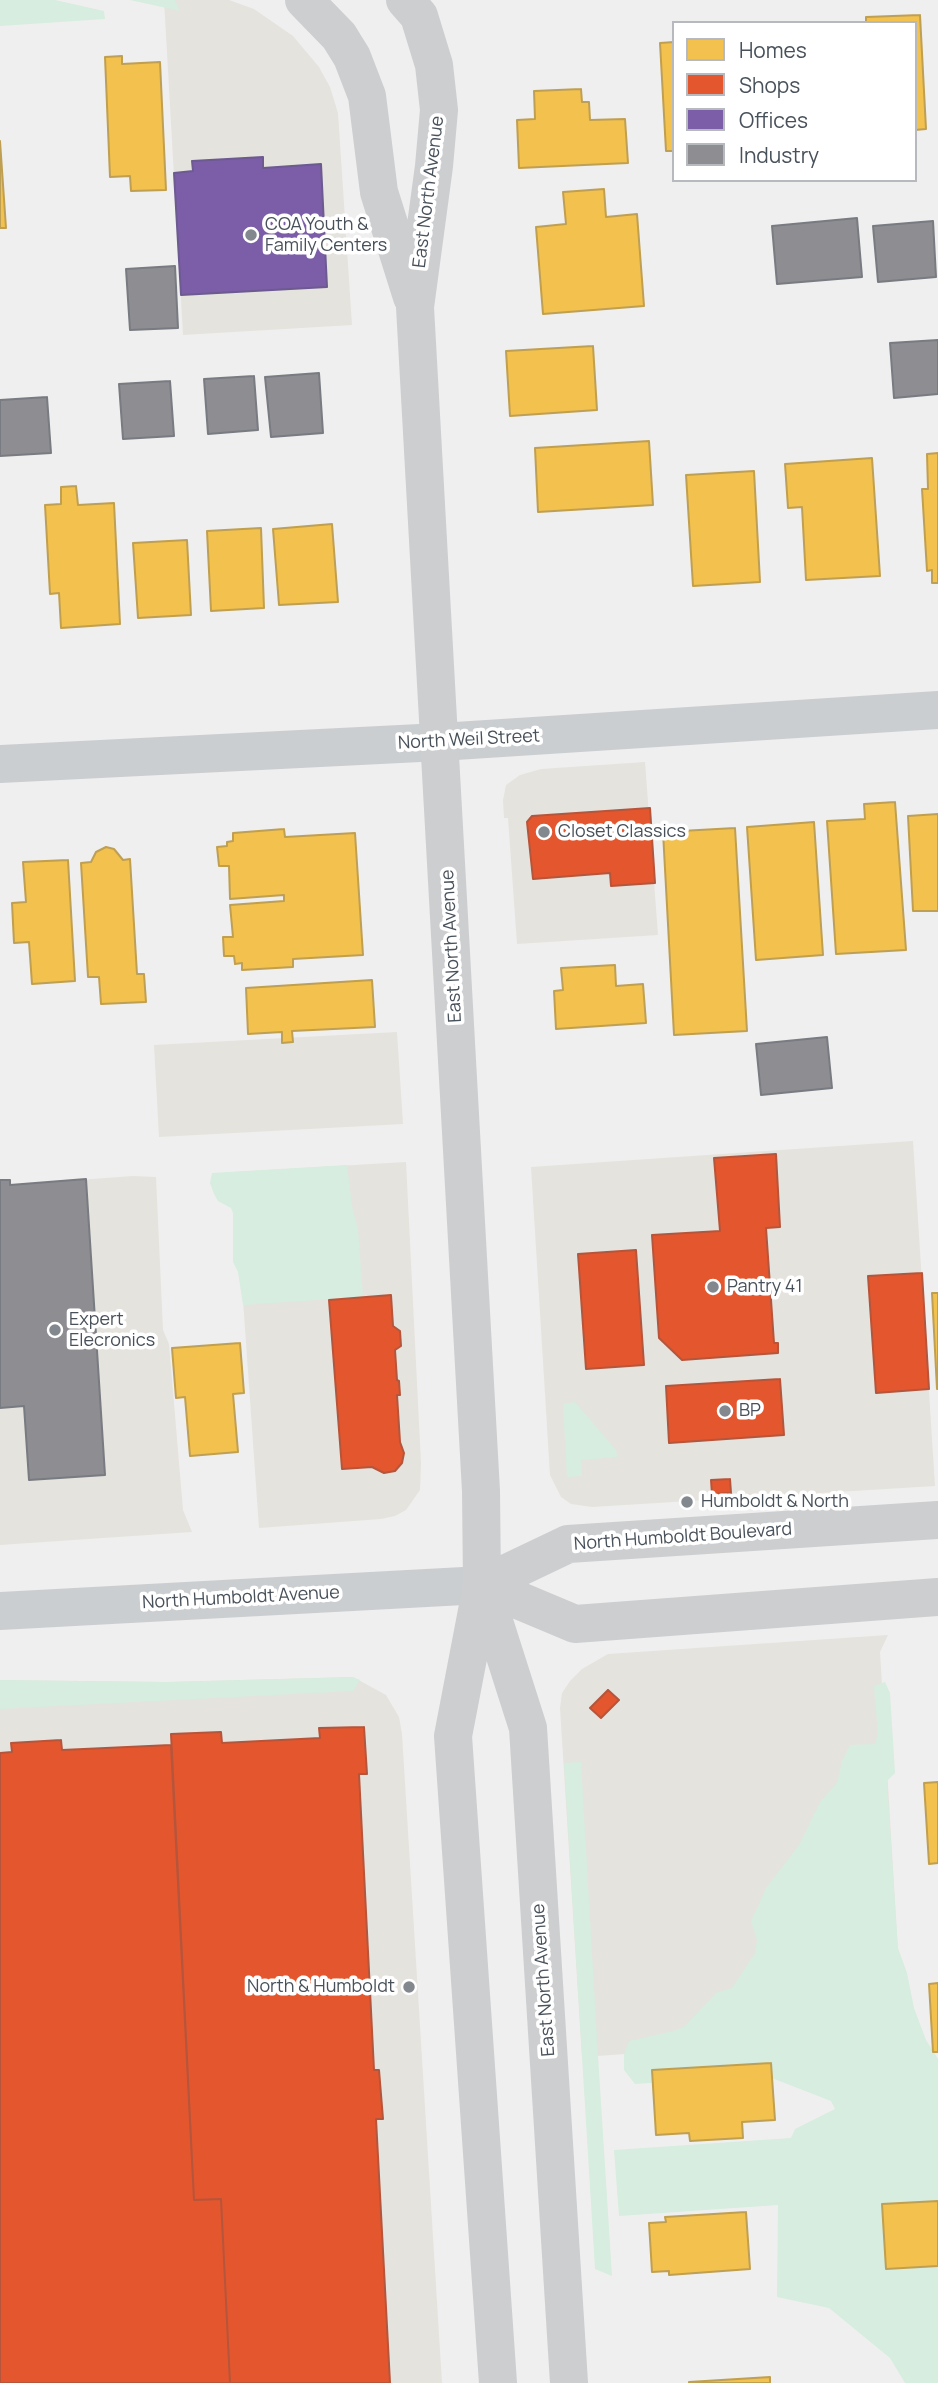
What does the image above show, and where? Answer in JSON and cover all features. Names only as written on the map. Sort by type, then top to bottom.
[{"type":"main road","name":"East North Avenue","points":[[304,0],[339,36],[352,57],[367,96],[379,192],[415,307]]},
{"type":"main road","name":"East North Avenue","points":[[420,5],[434,65],[439,110],[415,307],[476,1381],[482,1585],[453,1736],[498,2383]]},
{"type":"main road","name":"North Humboldt Boulevard","points":[[482,1585],[568,1544],[938,1520]]},
{"type":"main road","name":"East North Avenue","points":[[482,1585],[528,1728],[569,2383]]},
{"type":"main road","points":[[482,1585],[575,1624],[938,1597]]},
{"type":"street","name":"North Weil Street","points":[[0,764],[440,742],[938,710]]},
{"type":"street","name":"North Humboldt Avenue","points":[[0,1611],[482,1585]]},
{"type":"shaded area","points":[[164,0],[229,0],[254,9],[293,36],[319,67],[330,87],[338,113],[352,325],[183,335]]},
{"type":"shaded area","points":[[645,762],[658,935],[517,944],[508,818],[504,818],[506,785],[520,775],[541,769]]},
{"type":"shaded area","points":[[397,1032],[403,1124],[159,1137],[154,1045]]},
{"type":"shaded area","points":[[913,1141],[935,1486],[592,1507],[571,1504],[561,1497],[550,1475],[531,1167]]},
{"type":"shaded area","points":[[406,1162],[421,1463],[420,1490],[406,1510],[395,1516],[259,1528],[234,1172]]},
{"type":"shaded area","points":[[133,1176],[156,1177],[163,1330],[169,1344],[183,1510],[192,1532],[0,1545],[0,1180],[10,1180],[11,1185]]},
{"type":"shaded area","points":[[888,1635],[880,1652],[903,2035],[582,2057],[560,1708],[562,1693],[570,1681],[582,1669],[608,1654]]},
{"type":"shaded area","points":[[353,1677],[386,1695],[399,1717],[402,1734],[442,2383],[0,2383],[0,1680],[167,1682]]},
{"type":"green space","points":[[0,0],[55,0],[104,11],[105,19],[0,26]]},
{"type":"green space","points":[[130,0],[175,0],[180,11]]},
{"type":"green space","points":[[347,1165],[358,1229],[363,1297],[243,1305],[238,1272],[233,1262],[233,1213],[231,1208],[218,1201],[214,1194],[210,1183],[212,1173]]},
{"type":"green space","points":[[575,1402],[616,1450],[617,1457],[581,1460],[582,1476],[567,1477],[563,1404]]},
{"type":"green space","points":[[353,1677],[360,1680],[353,1691],[0,1709],[0,1680],[167,1682]]},
{"type":"green space","points":[[885,1682],[890,1693],[895,1773],[887,1781],[898,1948],[907,1973],[914,2008],[926,2040],[938,2059],[938,2383],[905,2383],[890,2358],[829,2308],[777,2297],[778,2205],[619,2216],[614,2150],[791,2138],[795,2129],[835,2109],[831,2101],[764,2075],[635,2084],[624,2070],[624,2054],[629,2041],[684,2027],[716,1993],[732,1988],[755,1953],[757,1940],[751,1921],[766,1888],[799,1845],[820,1802],[837,1783],[842,1761],[850,1745],[875,1744],[878,1734],[874,1686]]},
{"type":"green space","points":[[581,1762],[612,2276],[595,2269],[564,1763]]},
{"type":"building: Homes","points":[[920,15],[926,129],[917,130],[917,21],[866,21],[866,17]]},
{"type":"building: Homes","points":[[672,42],[672,151],[666,151],[660,43]]},
{"type":"building: Homes","points":[[122,56],[122,64],[160,62],[166,190],[131,191],[130,176],[110,177],[105,57]]},
{"type":"building: Homes","points":[[581,89],[582,102],[589,102],[590,120],[625,119],[628,163],[519,168],[517,120],[535,119],[534,91]]},
{"type":"building: Homes","points":[[0,141],[6,228],[0,228]]},
{"type":"building: Homes","points":[[604,189],[606,217],[637,214],[644,306],[543,314],[536,227],[566,224],[563,192]]},
{"type":"building: Homes","points":[[593,346],[597,410],[510,416],[506,351]]},
{"type":"building: Homes","points":[[649,441],[653,505],[538,512],[535,448]]},
{"type":"building: Homes","points":[[938,453],[938,583],[932,583],[932,570],[927,571],[922,489],[928,489],[927,454]]},
{"type":"building: Homes","points":[[872,458],[880,576],[806,580],[802,507],[788,508],[785,464]]},
{"type":"building: Homes","points":[[754,471],[760,582],[693,586],[686,475]]},
{"type":"building: Homes","points":[[76,486],[78,505],[114,503],[120,624],[61,628],[59,593],[50,594],[45,505],[61,504],[61,487]]},
{"type":"building: Homes","points":[[332,524],[338,602],[279,605],[273,529]]},
{"type":"building: Homes","points":[[261,528],[264,608],[211,611],[207,531]]},
{"type":"building: Homes","points":[[187,540],[191,615],[138,618],[133,543]]},
{"type":"building: Homes","points":[[895,802],[906,950],[836,954],[827,821],[865,819],[864,804]]},
{"type":"building: Homes","points":[[938,814],[938,911],[913,911],[908,816]]},
{"type":"building: Homes","points":[[814,822],[823,955],[756,960],[747,827]]},
{"type":"building: Homes","points":[[735,828],[747,1031],[674,1035],[663,832]]},
{"type":"building: Homes","points":[[284,829],[285,837],[355,833],[363,955],[293,959],[293,967],[242,970],[242,963],[235,964],[234,956],[224,956],[223,937],[233,937],[230,905],[284,901],[284,895],[230,899],[229,866],[219,866],[217,847],[227,846],[227,842],[233,841],[233,833]]},
{"type":"building: Homes","points":[[106,847],[114,849],[123,860],[130,859],[137,974],[144,974],[146,1002],[101,1004],[99,977],[88,977],[81,863],[91,862],[96,852]]},
{"type":"building: Homes","points":[[68,860],[75,981],[32,984],[29,942],[14,943],[12,903],[26,902],[23,862]]},
{"type":"building: Homes","points":[[615,965],[616,986],[643,984],[646,1023],[556,1029],[554,991],[563,990],[561,968]]},
{"type":"building: Homes","points":[[372,980],[375,1027],[292,1031],[293,1042],[282,1043],[282,1032],[248,1034],[246,988]]},
{"type":"building: Homes","points":[[932,1293],[938,1293],[938,1389],[937,1389]]},
{"type":"building: Homes","points":[[240,1343],[244,1393],[233,1394],[238,1452],[190,1456],[185,1397],[176,1398],[172,1348]]},
{"type":"building: Homes","points":[[938,1782],[938,1863],[929,1864],[924,1783]]},
{"type":"building: Homes","points":[[938,1983],[938,2052],[933,2052],[929,1984]]},
{"type":"building: Homes","points":[[771,2063],[775,2120],[742,2122],[743,2138],[690,2141],[689,2133],[656,2135],[652,2070]]},
{"type":"building: Homes","points":[[938,2201],[938,2266],[886,2269],[882,2204]]},
{"type":"building: Homes","points":[[746,2212],[750,2269],[669,2275],[669,2271],[652,2272],[649,2223],[666,2222],[665,2217]]},
{"type":"building: Homes","points":[[770,2377],[770,2383],[689,2383],[689,2382]]},
{"type":"building: Shops","points":[[650,808],[655,883],[611,886],[610,873],[533,879],[527,822],[532,816]]},
{"type":"building: Shops","name":"Pantry 41","points":[[776,1154],[780,1227],[766,1228],[774,1343],[778,1343],[778,1353],[682,1360],[659,1338],[652,1235],[720,1231],[714,1158]]},
{"type":"building: Shops","points":[[636,1250],[644,1365],[586,1369],[578,1254]]},
{"type":"building: Shops","points":[[922,1273],[929,1389],[876,1393],[868,1276]]},
{"type":"building: Shops","points":[[391,1295],[393,1326],[400,1331],[401,1346],[395,1350],[400,1395],[397,1395],[400,1442],[404,1453],[402,1463],[395,1471],[384,1473],[372,1467],[342,1469],[329,1300]]},
{"type":"building: Shops","points":[[780,1379],[784,1435],[669,1443],[666,1386]]},
{"type":"building: Shops","points":[[730,1479],[731,1493],[712,1494],[711,1480]]},
{"type":"building: Shops","points":[[608,1690],[619,1700],[601,1718],[590,1708]]},
{"type":"building: Shops","points":[[364,1727],[367,1774],[359,1774],[374,2070],[379,2070],[383,2119],[376,2119],[390,2383],[230,2383],[221,2199],[194,2200],[171,1734],[221,1732],[222,1743],[320,1738],[319,1728]]},
{"type":"building: Shops","points":[[61,1740],[62,1750],[171,1745],[194,2200],[221,2199],[230,2383],[0,2383],[0,1753],[12,1752],[11,1743]]},
{"type":"building: Offices","name":"COA Youth & Family Centers","points":[[263,157],[263,168],[321,164],[327,287],[181,295],[174,173],[193,171],[192,161]]},
{"type":"building: Industry","points":[[857,218],[862,277],[777,284],[772,226]]},
{"type":"building: Industry","points":[[933,221],[936,277],[878,282],[873,226]]},
{"type":"building: Industry","points":[[175,266],[178,328],[130,330],[126,269]]},
{"type":"building: Industry","points":[[938,340],[938,394],[894,398],[890,343]]},
{"type":"building: Industry","points":[[319,373],[323,433],[271,437],[265,377]]},
{"type":"building: Industry","points":[[254,376],[258,430],[208,434],[204,379]]},
{"type":"building: Industry","points":[[170,381],[174,436],[123,439],[119,384]]},
{"type":"building: Industry","points":[[47,397],[51,453],[0,456],[0,400]]},
{"type":"building: Industry","points":[[827,1037],[832,1088],[761,1095],[756,1044]]},
{"type":"building: Industry","points":[[86,1179],[105,1475],[29,1480],[24,1406],[0,1408],[0,1180],[10,1180],[10,1185]]},
{"type":"place","name":"COA Youth & Family Centers","points":[[251,235]]},
{"type":"place","name":"Closet Classics","points":[[544,832]]},
{"type":"place","name":"Pantry 41","points":[[713,1287]]},
{"type":"place","name":"Expert Elecronics","points":[[55,1330]]},
{"type":"place","name":"BP","points":[[725,1411]]},
{"type":"place","name":"Humboldt & North","points":[[687,1502]]},
{"type":"place","name":"North & Humboldt","points":[[409,1987]]}]
